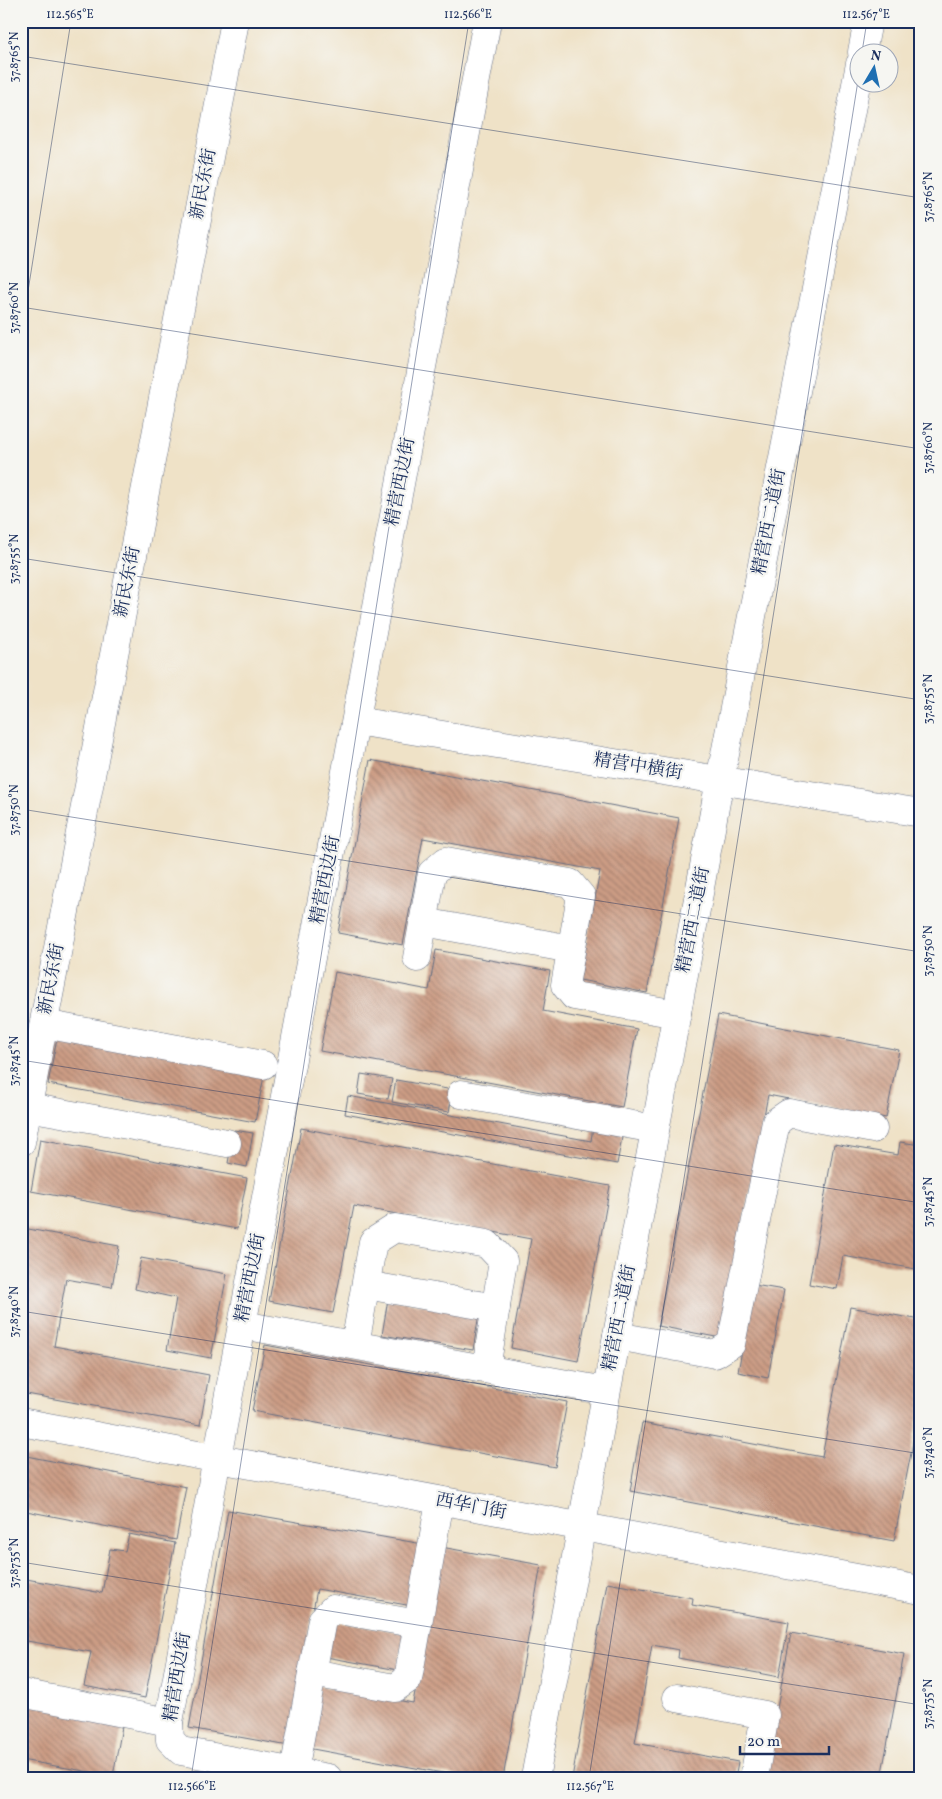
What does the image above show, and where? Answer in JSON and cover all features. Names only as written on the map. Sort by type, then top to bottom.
[{"type":"street","name":"新民东街","points":[[21,1142],[236,21]]},
{"type":"street","name":"精营西边街","points":[[170,1731],[217,1458],[487,21]]},
{"type":"street","points":[[864,42],[868,21]]},
{"type":"street","name":"精营西二道街","points":[[535,1778],[720,780],[855,92]]},
{"type":"street","name":"精营中横街","points":[[356,721],[921,814]]},
{"type":"street","points":[[417,958],[432,873],[446,861],[570,884],[581,896],[565,985],[574,996],[677,1014]]},
{"type":"street","points":[[424,922],[571,949]]},
{"type":"street","points":[[44,1024],[263,1065]]},
{"type":"street","points":[[461,1094],[655,1129]]},
{"type":"street","points":[[28,1107],[228,1144]]},
{"type":"street","points":[[616,1336],[715,1354],[731,1344],[776,1122],[789,1113],[873,1129]]},
{"type":"street","points":[[355,1345],[373,1242],[395,1228],[487,1244],[503,1261],[486,1369]]},
{"type":"street","points":[[366,1285],[496,1308]]},
{"type":"street","points":[[242,1325],[606,1391]]},
{"type":"street","name":"西华门街","points":[[21,1422],[580,1528],[921,1590]]},
{"type":"street","points":[[312,1673],[395,1688],[408,1679],[440,1501]]},
{"type":"street","points":[[294,1772],[322,1620],[333,1609],[418,1624]]},
{"type":"street","points":[[21,1692],[170,1731],[181,1751],[328,1778]]},
{"type":"street","points":[[677,1698],[765,1715],[754,1778]]},
{"type":"building","points":[[370,760],[679,818],[647,993],[580,980],[600,871],[423,838],[403,945],[338,933]]},
{"type":"building","points":[[436,950],[550,971],[543,1011],[637,1029],[622,1107],[320,1051],[335,972],[429,990]]},
{"type":"building","points":[[718,1015],[899,1050],[886,1118],[768,1095],[721,1338],[658,1326]]},
{"type":"building","points":[[58,1033],[265,1071],[255,1122],[48,1084]]},
{"type":"building","points":[[361,1074],[392,1079],[388,1099],[358,1094]]},
{"type":"building","points":[[396,1080],[453,1090],[449,1112],[392,1102]]},
{"type":"building","points":[[348,1096],[591,1141],[593,1127],[623,1132],[617,1164],[345,1114]]},
{"type":"building","points":[[301,1128],[610,1186],[578,1361],[511,1348],[531,1239],[354,1206],[333,1313],[269,1301]]},
{"type":"building","points":[[234,1130],[253,1133],[247,1167],[228,1163]]},
{"type":"building","points":[[40,1139],[247,1178],[237,1229],[31,1191]]},
{"type":"building","points":[[900,1142],[921,1145],[921,1270],[843,1256],[837,1289],[809,1284],[834,1144],[898,1155]]},
{"type":"building","points":[[23,1228],[119,1246],[112,1287],[66,1279],[54,1346],[209,1375],[200,1425],[21,1393]]},
{"type":"building","points":[[141,1258],[227,1274],[211,1358],[167,1350],[176,1298],[135,1289]]},
{"type":"building","points":[[754,1285],[784,1290],[768,1378],[738,1372]]},
{"type":"building","points":[[388,1299],[479,1314],[473,1350],[382,1335]]},
{"type":"building","points":[[850,1307],[921,1320],[921,1401],[894,1541],[630,1491],[642,1423],[822,1457]]},
{"type":"building","points":[[265,1345],[567,1402],[555,1467],[252,1411]]},
{"type":"building","points":[[21,1455],[186,1487],[176,1540],[21,1510]]},
{"type":"building","points":[[228,1510],[423,1544],[412,1606],[317,1589],[289,1746],[189,1728]]},
{"type":"building","points":[[129,1534],[175,1543],[145,1698],[84,1686],[91,1652],[21,1640],[21,1578],[102,1593],[110,1549],[125,1551]]},
{"type":"building","points":[[441,1547],[541,1565],[503,1778],[470,1778],[307,1748],[318,1686],[413,1703]]},
{"type":"building","points":[[607,1583],[693,1598],[692,1605],[789,1622],[779,1677],[678,1658],[679,1650],[652,1645],[635,1743],[738,1762],[735,1778],[572,1778]]},
{"type":"building","points":[[333,1621],[405,1633],[398,1670],[326,1657]]},
{"type":"building","points":[[791,1633],[904,1654],[881,1778],[764,1778]]},
{"type":"building","points":[[21,1703],[123,1721],[113,1776],[21,1760]]}]
